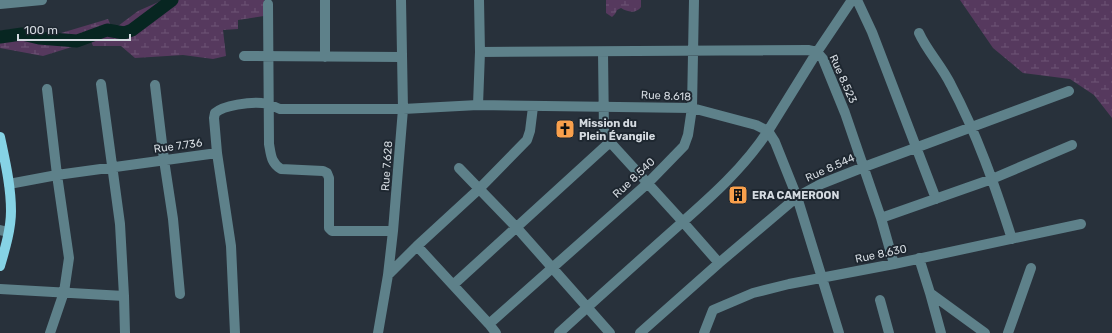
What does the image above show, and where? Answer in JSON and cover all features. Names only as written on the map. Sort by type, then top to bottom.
[{"type":"main road","points":[[0,137],[9,184],[11,212],[4,231],[0,266]]},
{"type":"street","points":[[0,4],[42,0]]},
{"type":"street","points":[[324,0],[325,57]]},
{"type":"street","name":"Rue 7.628","points":[[378,333],[388,275],[393,232],[403,109],[401,0]]},
{"type":"street","points":[[478,105],[480,52],[479,0]]},
{"type":"street","name":"Rue 8.540","points":[[489,324],[648,183],[684,146],[688,135],[692,108],[694,0]]},
{"type":"street","points":[[559,333],[683,222],[731,176],[756,149],[817,52],[852,0]]},
{"type":"street","points":[[857,0],[872,32],[936,199]]},
{"type":"street","points":[[268,4],[270,105],[269,144],[275,166],[281,169],[323,171],[327,173],[329,178],[329,228],[332,231],[393,232]]},
{"type":"street","points":[[918,33],[948,79],[972,127],[1012,238]]},
{"type":"street","name":"Rue 8.523","points":[[480,52],[694,50],[808,50],[817,52],[823,59],[864,166],[894,264]]},
{"type":"street","points":[[603,52],[603,106],[604,132],[606,137],[719,263]]},
{"type":"street","points":[[244,56],[401,57]]},
{"type":"street","points":[[101,84],[120,224],[125,333]]},
{"type":"street","points":[[155,85],[173,219],[180,294]]},
{"type":"street","points":[[46,89],[69,258],[64,292],[50,333]]},
{"type":"street","name":"Rue 8.544","points":[[640,333],[719,263],[797,198],[821,184],[864,166],[1069,91]]},
{"type":"street","name":"Rue 8.618","points":[[217,153],[214,118],[215,113],[218,110],[239,105],[263,102],[280,109],[403,109],[478,105],[533,107],[603,106],[692,108],[756,124],[768,131]]},
{"type":"street","points":[[388,275],[479,189],[527,140],[530,131],[533,107]]},
{"type":"street","points":[[768,131],[775,142],[797,198],[839,333]]},
{"type":"street","points":[[453,285],[610,142]]},
{"type":"street","points":[[881,218],[992,179],[1072,145]]},
{"type":"street","name":"Rue 7.736","points":[[9,184],[57,175],[217,153],[227,211],[231,246],[235,333]]},
{"type":"street","points":[[459,168],[517,228],[588,306],[610,333]]},
{"type":"street","name":"Rue 8.630","points":[[704,333],[713,310],[730,301],[761,291],[1081,224]]},
{"type":"street","points":[[417,246],[496,333]]},
{"type":"street","points":[[919,258],[941,333]]},
{"type":"street","points":[[1008,333],[1031,268]]},
{"type":"street","points":[[0,288],[124,296]]},
{"type":"street","points":[[930,293],[985,333]]},
{"type":"street","points":[[880,300],[889,333]]},
{"type":"green space","points":[[163,0],[264,0],[264,16],[238,20],[238,29],[223,30],[226,56],[213,59],[183,55],[135,58],[121,46],[93,46],[91,41],[43,56],[0,48],[0,31],[13,29],[15,32],[39,34],[41,39],[108,19],[112,28],[118,26],[138,11]]},
{"type":"green space","points":[[606,0],[641,0],[641,7],[637,11],[631,12],[621,8],[617,10],[612,17],[606,13]]},
{"type":"green space","points":[[960,0],[1112,0],[1112,118],[1094,95],[1070,79],[1023,73],[993,48]]},
{"type":"waterway","points":[[0,37],[22,34],[39,38],[77,41],[107,30],[124,33],[132,30],[172,0]]},
{"type":"place","name":"Mission du Plein Évangile","points":[[565,129]]},
{"type":"place","name":"ERA CAMEROON","points":[[738,195]]}]
